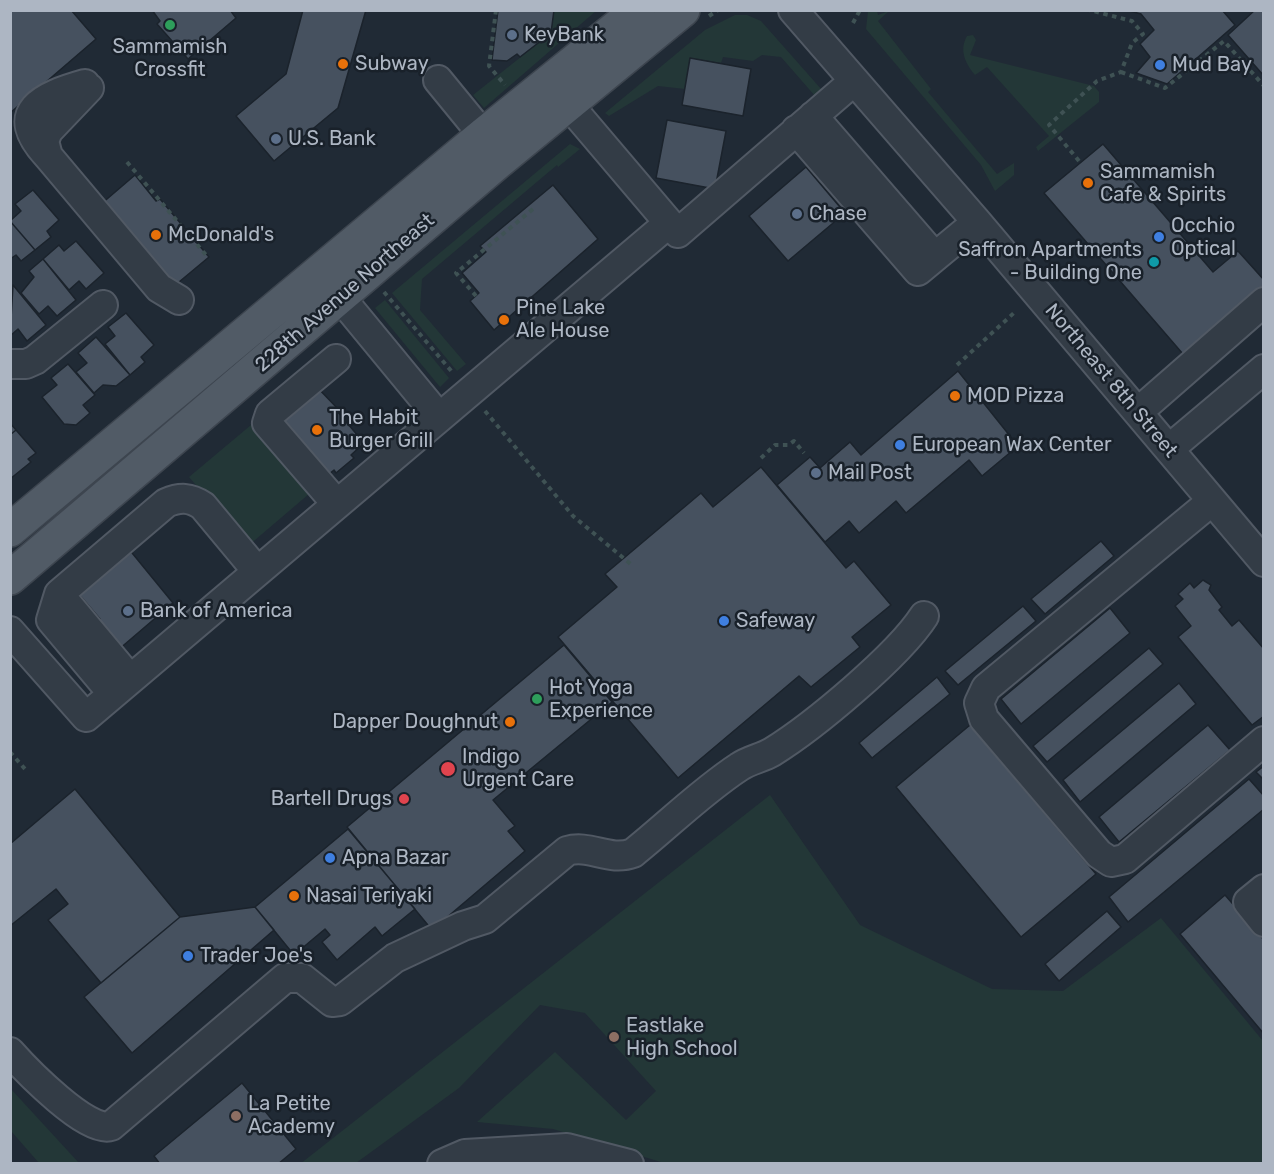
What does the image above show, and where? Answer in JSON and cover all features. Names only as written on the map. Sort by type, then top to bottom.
[{"type":"main road","name":"228th Avenue Northeast","points":[[10,530],[568,104],[683,10]]},
{"type":"main road","points":[[331,285],[347,277],[356,264],[424,198],[441,170],[629,15]]},
{"type":"main road","name":"228th Avenue Northeast","points":[[10,578],[260,366],[331,285]]},
{"type":"main road","points":[[10,549],[49,499]]},
{"type":"street","name":"Northeast 8th Street","points":[[793,10],[977,222],[1263,562]]},
{"type":"street","points":[[438,80],[483,135]]},
{"type":"street","points":[[678,233],[854,81]]},
{"type":"street","points":[[87,86],[48,131],[44,141],[48,156],[159,288],[179,300]]},
{"type":"street","points":[[10,631],[86,717],[438,416],[669,223],[568,104]]},
{"type":"street","points":[[800,127],[922,268],[977,222]]},
{"type":"street","points":[[331,285],[438,416]]},
{"type":"street","points":[[1137,412],[1263,302]]},
{"type":"street","points":[[10,364],[26,364],[35,360],[103,305]]},
{"type":"street","points":[[336,359],[270,414],[267,423],[336,503]]},
{"type":"street","points":[[1168,449],[1263,369]]},
{"type":"street","points":[[126,682],[51,620],[60,595],[166,503],[178,498],[193,499],[203,506],[257,571]]},
{"type":"street","points":[[1212,501],[986,688],[980,703],[984,719],[1099,854],[1111,862],[1125,859],[1263,741]]},
{"type":"street","points":[[10,1052],[38,1081],[85,1119],[100,1127],[111,1126],[285,978],[302,978],[332,1002],[340,1001],[395,958],[463,926],[485,919],[567,851],[577,848],[587,849],[609,857],[633,854],[721,780],[741,766],[773,751],[814,721],[909,637],[924,615]]},
{"type":"street","points":[[1263,889],[1248,902],[1263,921]]},
{"type":"street","points":[[442,1164],[465,1154],[567,1148],[628,1164]]},
{"type":"path","points":[[496,10],[489,66],[510,91]]},
{"type":"path","points":[[853,23],[860,10]]},
{"type":"path","points":[[1089,10],[1132,21],[1143,34],[1132,43],[1121,72]]},
{"type":"path","points":[[1079,161],[1049,125],[1097,81],[1121,72],[1165,88],[1224,40],[1263,86]]},
{"type":"path","points":[[127,162],[206,255]]},
{"type":"path","points":[[476,296],[456,273],[533,209]]},
{"type":"path","points":[[384,292],[573,516],[633,566]]},
{"type":"path","points":[[957,365],[1016,311]]},
{"type":"path","points":[[761,458],[775,445],[788,445],[794,441],[804,453]]},
{"type":"path","points":[[10,752],[25,769]]},
{"type":"green space","points":[[554,11],[596,11],[484,108],[473,95],[551,33]]},
{"type":"green space","points":[[868,11],[877,11],[878,15],[889,11],[878,21],[931,89],[928,92],[997,174],[1014,163],[1014,175],[995,191],[981,165],[866,29]]},
{"type":"green space","points":[[735,15],[747,15],[761,21],[822,90],[815,96],[781,57],[762,55],[753,61],[723,57],[721,63],[690,58],[685,89],[658,86],[609,116],[605,113],[705,30]]},
{"type":"green space","points":[[973,35],[976,40],[970,55],[1094,86],[1099,92],[1099,102],[1038,151],[1036,147],[1049,136],[987,67],[975,75],[968,66],[963,46],[967,36]]},
{"type":"green space","points":[[570,144],[580,149],[558,167],[557,165],[422,279],[420,310],[466,364],[457,371],[392,293]]},
{"type":"green space","points":[[385,300],[449,378],[440,387],[375,308]]},
{"type":"green space","points":[[257,420],[316,488],[248,546],[189,477]]},
{"type":"green space","points":[[770,795],[860,925],[992,989],[1063,991],[1161,918],[1263,1041],[1263,1163],[664,1163],[553,1129],[477,1122],[555,1052],[626,1120],[656,1091],[585,1013],[540,1005],[459,1088],[356,1163],[300,1164]]},
{"type":"green space","points":[[10,1089],[79,1163],[39,1163],[11,1131]]},
{"type":"building","points":[[10,10],[71,10],[96,39],[10,113]]},
{"type":"building","points":[[152,10],[230,10],[236,18],[188,59],[157,24],[160,21]]},
{"type":"building","points":[[303,10],[366,10],[338,108],[274,161],[236,116],[286,74]]},
{"type":"building","points":[[498,10],[554,10],[551,33],[520,57],[517,54],[507,61],[492,60]]},
{"type":"building","points":[[1126,10],[1222,10],[1235,25],[1167,84],[1136,73],[1150,57],[1140,44],[1154,30],[1141,14]]},
{"type":"building","points":[[1255,10],[1264,10],[1264,76],[1228,35]]},
{"type":"building","points":[[690,58],[751,69],[743,116],[682,105]]},
{"type":"building","points":[[667,120],[726,131],[715,189],[656,178]]},
{"type":"building","name":"Saffron Apartments - Building One","points":[[1103,144],[1213,272],[1238,251],[1264,280],[1264,297],[1189,361],[1044,193]]},
{"type":"building","name":"Chase","points":[[806,167],[845,213],[788,261],[749,216]]},
{"type":"building","name":"McDonald's","points":[[135,175],[156,201],[160,199],[209,257],[173,287],[100,205]]},
{"type":"building","points":[[553,185],[598,239],[494,330],[470,301],[479,293],[462,273],[486,252],[480,246]]},
{"type":"building","points":[[33,190],[59,220],[47,231],[51,237],[35,250],[10,221],[21,211],[15,204]]},
{"type":"building","points":[[10,221],[35,250],[21,261],[16,255],[10,259]]},
{"type":"building","points":[[76,241],[104,273],[86,289],[79,281],[69,290],[43,259],[59,245],[64,251]]},
{"type":"building","points":[[43,259],[76,300],[57,316],[48,306],[39,314],[21,293],[34,277],[29,271]]},
{"type":"building","points":[[13,285],[46,325],[27,341],[18,329],[10,336]]},
{"type":"building","points":[[126,313],[154,345],[141,357],[145,362],[130,375],[105,344],[115,336],[108,327]]},
{"type":"building","points":[[96,337],[130,375],[116,386],[103,385],[94,393],[76,372],[87,363],[78,353]]},
{"type":"building","points":[[68,364],[95,395],[83,405],[90,413],[76,425],[64,424],[42,397],[57,385],[51,378]]},
{"type":"building","points":[[958,371],[1018,446],[982,476],[969,460],[906,513],[896,501],[859,533],[849,521],[825,542],[777,485],[810,457],[820,468],[850,442],[861,455]]},
{"type":"building","name":"The Habit Burger Grill","points":[[314,384],[339,410],[337,411],[364,443],[351,455],[354,458],[336,473],[334,470],[323,479],[271,420]]},
{"type":"building","points":[[10,423],[16,430],[10,435]]},
{"type":"building","points":[[16,430],[36,453],[28,459],[31,462],[10,479],[10,435]]},
{"type":"building","name":"Safeway","points":[[761,467],[846,568],[854,561],[891,605],[852,637],[860,647],[811,687],[799,676],[678,778],[558,637],[617,587],[605,574],[701,493],[713,507]]},
{"type":"building","points":[[1101,541],[1114,556],[1045,614],[1031,599]]},
{"type":"building","name":"Bank of America","points":[[128,548],[173,603],[97,668],[75,641],[100,619],[77,592]]},
{"type":"building","points":[[1203,580],[1211,585],[1209,590],[1222,607],[1219,610],[1232,626],[1239,620],[1264,649],[1264,716],[1252,725],[1178,637],[1191,626],[1175,606],[1183,599],[1178,594],[1190,583],[1194,588]]},
{"type":"building","points":[[1023,606],[1036,621],[958,685],[945,671]]},
{"type":"building","points":[[1110,608],[1130,633],[1021,724],[1001,699]]},
{"type":"building","points":[[564,645],[612,702],[493,800],[515,826],[508,831],[525,851],[432,930],[347,827]]},
{"type":"building","points":[[1149,648],[1163,664],[1047,762],[1033,746]]},
{"type":"building","points":[[937,677],[950,694],[872,758],[859,743]]},
{"type":"building","points":[[1179,683],[1196,704],[1080,802],[1063,780]]},
{"type":"building","points":[[970,725],[1096,874],[1021,937],[896,787]]},
{"type":"building","points":[[1208,725],[1230,750],[1119,842],[1099,817]]},
{"type":"building","points":[[1264,766],[1264,780],[1256,772]]},
{"type":"building","points":[[1249,779],[1264,796],[1264,809],[1128,922],[1109,897]]},
{"type":"building","points":[[75,789],[180,917],[101,983],[48,920],[68,904],[56,889],[10,926],[10,844]]},
{"type":"building","points":[[348,829],[415,909],[382,936],[375,927],[337,960],[322,942],[330,935],[325,929],[294,955],[255,907]]},
{"type":"building","points":[[1225,895],[1264,940],[1264,1034],[1180,934]]},
{"type":"building","name":"Trader Joe's","points":[[255,907],[274,930],[132,1053],[84,997],[180,917]]},
{"type":"building","points":[[1107,911],[1121,927],[1059,981],[1045,964]]},
{"type":"building","name":"La Petite Academy","points":[[242,1083],[296,1149],[278,1164],[160,1164],[154,1156]]},
{"type":"place","name":"Sammamish Crossfit","points":[[170,25]]},
{"type":"place","name":"KeyBank","points":[[512,35]]},
{"type":"place","name":"Subway","points":[[343,64]]},
{"type":"place","name":"Mud Bay","points":[[1160,65]]},
{"type":"place","name":"U.S. Bank","points":[[276,139]]},
{"type":"place","name":"Sammamish Cafe & Spirits","points":[[1088,183]]},
{"type":"place","name":"Chase","points":[[797,214]]},
{"type":"place","name":"McDonald's","points":[[156,235]]},
{"type":"place","name":"Occhio Optical","points":[[1159,237]]},
{"type":"place","name":"Saffron Apartments - Building One","points":[[1154,262]]},
{"type":"place","name":"Pine Lake Ale House","points":[[504,320]]},
{"type":"place","name":"MOD Pizza","points":[[955,396]]},
{"type":"place","name":"The Habit Burger Grill","points":[[317,430]]},
{"type":"place","name":"European Wax Center","points":[[900,445]]},
{"type":"place","name":"Mail Post","points":[[816,473]]},
{"type":"place","name":"Bank of America","points":[[128,611]]},
{"type":"place","name":"Safeway","points":[[724,621]]},
{"type":"place","name":"Hot Yoga Experience","points":[[537,699]]},
{"type":"place","name":"Dapper Doughnut","points":[[510,722]]},
{"type":"place","name":"Indigo Urgent Care","points":[[448,769]]},
{"type":"place","name":"Bartell Drugs","points":[[404,799]]},
{"type":"place","name":"Apna Bazar","points":[[330,858]]},
{"type":"place","name":"Nasai Teriyaki","points":[[294,896]]},
{"type":"place","name":"Trader Joe's","points":[[188,956]]},
{"type":"place","name":"Eastlake High School","points":[[614,1037]]},
{"type":"place","name":"La Petite Academy","points":[[236,1116]]}]
